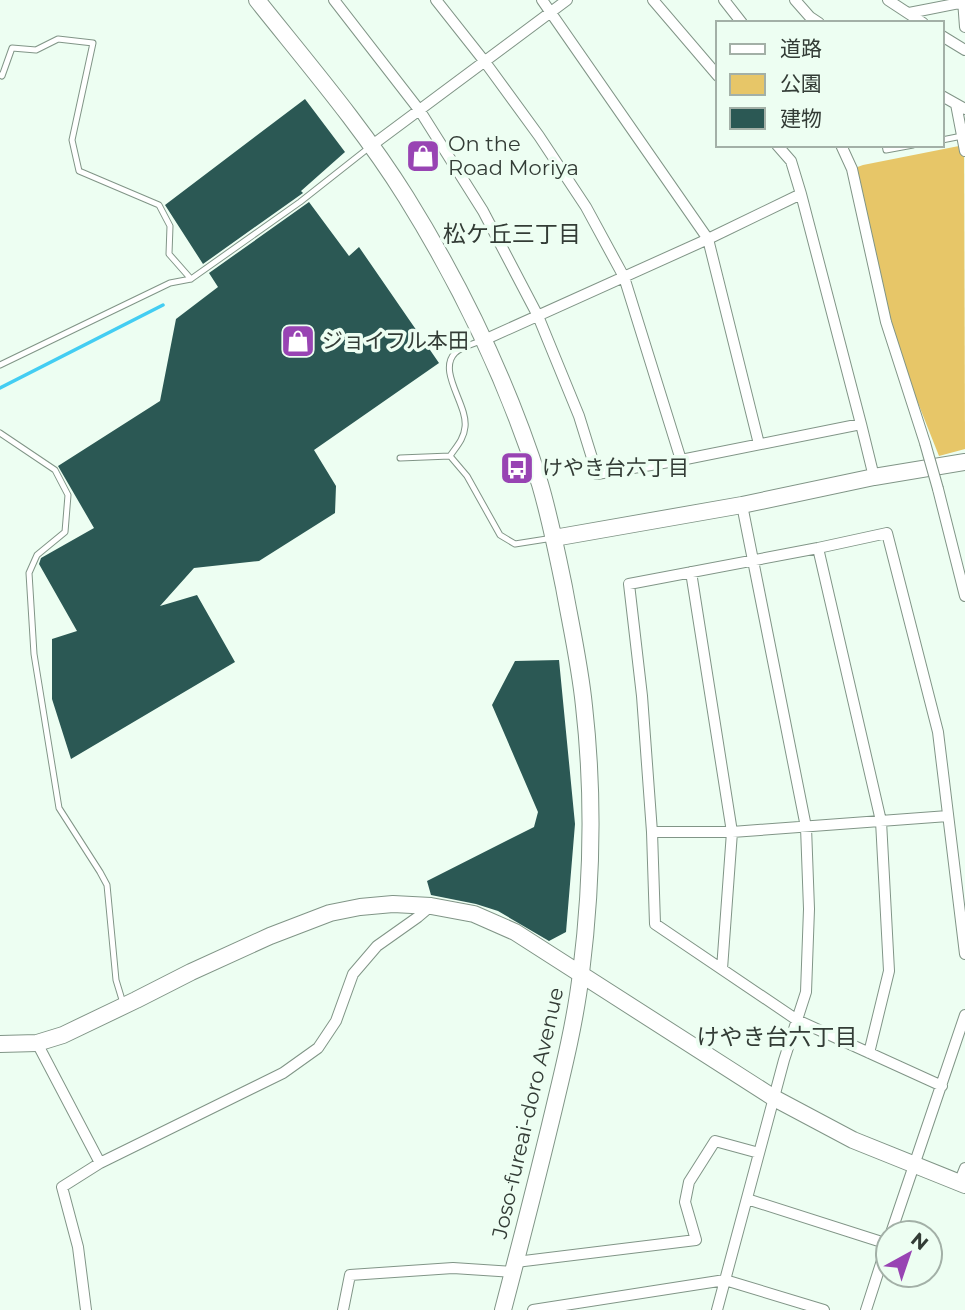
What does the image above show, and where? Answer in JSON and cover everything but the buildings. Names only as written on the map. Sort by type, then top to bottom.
[{"type":"street","name":"Joso-fureai-doro Avenue","points":[[257,0],[371,146],[404,194],[460,289],[525,440],[541,487],[572,627],[584,705],[589,784],[590,855],[581,974],[560,1085],[503,1310]]},
{"type":"street","points":[[334,0],[420,111],[483,211],[538,316],[579,416],[597,474],[861,424]]},
{"type":"street","points":[[436,0],[539,136],[586,207],[624,277],[681,460]]},
{"type":"street","points":[[542,0],[708,239],[759,444]]},
{"type":"street","points":[[371,146],[567,0]]},
{"type":"street","points":[[653,0],[716,74]]},
{"type":"street","points":[[724,0],[741,21]]},
{"type":"street","points":[[795,0],[815,21]]},
{"type":"street","points":[[887,0],[920,21]]},
{"type":"street","points":[[909,13],[963,2],[965,27]]},
{"type":"street","points":[[944,37],[965,50]]},
{"type":"street","points":[[944,97],[961,107],[965,150]]},
{"type":"street","points":[[779,147],[791,161],[801,194],[874,477]]},
{"type":"street","points":[[842,147],[852,169],[886,322],[925,443],[965,596]]},
{"type":"street","points":[[484,340],[801,194]]},
{"type":"street","points":[[554,538],[742,505],[965,461]]},
{"type":"street","points":[[717,1310],[784,1060],[807,992],[809,909],[806,827],[742,505]]},
{"type":"street","points":[[942,1086],[797,1020],[655,924],[652,832],[642,696],[629,584],[887,533],[938,732],[965,954]]},
{"type":"street","points":[[818,548],[881,821],[889,971],[869,1053]]},
{"type":"street","points":[[691,572],[732,832],[722,969]]},
{"type":"street","points":[[652,832],[732,832],[948,817]]},
{"type":"street","points":[[0,1044],[37,1043],[62,1035],[270,936],[330,914],[360,906],[431,906],[474,914],[501,925],[774,1098],[853,1140],[914,1165],[963,1179]]},
{"type":"street","points":[[86,1310],[78,1247],[62,1187],[100,1164],[283,1073],[318,1048],[336,1021],[354,974],[377,946],[431,906]]},
{"type":"street","points":[[896,1219],[965,1015]]},
{"type":"street","points":[[37,1043],[100,1164]]},
{"type":"street","points":[[343,1310],[350,1275],[515,1267],[695,1240],[685,1202],[689,1182],[716,1141],[759,1153]]},
{"type":"street","points":[[747,1199],[874,1239]]},
{"type":"street","points":[[533,1310],[562,1308],[725,1280],[824,1310]]},
{"type":"street","points":[[866,1310],[874,1286]]},
{"type":"lane","points":[[0,75],[2,76],[12,48],[36,50],[58,39],[93,43],[72,139],[79,171],[159,205],[170,226],[169,254],[191,279]]},
{"type":"lane","points":[[944,140],[962,136]]},
{"type":"lane","points":[[0,365],[170,283],[191,279],[300,202],[371,146]]},
{"type":"lane","points":[[885,147],[886,150],[902,147]]},
{"type":"lane","points":[[450,456],[463,438],[466,424],[464,411],[451,379],[449,364],[456,352],[484,340]]},
{"type":"lane","points":[[0,433],[55,470],[68,495],[65,532],[37,555],[29,573],[34,654],[59,808],[107,885],[116,980],[124,1006]]},
{"type":"lane","points":[[400,458],[450,456]]},
{"type":"lane","points":[[450,456],[467,476],[500,535],[515,544],[554,538]]},
{"type":"green space","points":[[964,145],[965,449],[939,456],[886,322],[852,169]]},
{"type":"waterway","points":[[0,388],[163,305]]},
{"type":"place","name":"On the Road Moriya","points":[[423,156]]},
{"type":"place","name":"ジョイフル本田","points":[[298,341]]},
{"type":"place","name":"けやき台六丁目","points":[[517,468]]},
{"type":"district","name":"松ケ丘三丁目","points":[[512,234]]},
{"type":"district","name":"けやき台六丁目","points":[[777,1037]]}]
